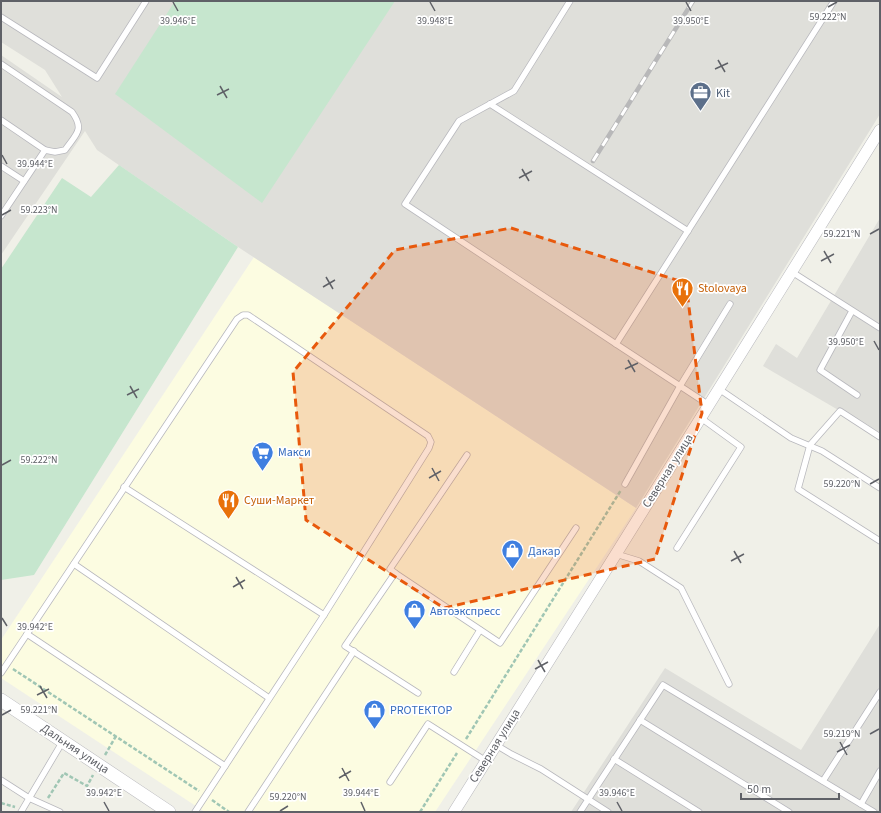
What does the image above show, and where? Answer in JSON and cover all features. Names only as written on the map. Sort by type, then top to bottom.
[{"type":"street","name":"Северная улица","points":[[454,812],[880,130]]},
{"type":"street","name":"Дальняя улица","points":[[1,700],[170,812]]},
{"type":"lane","points":[[1,17],[97,78],[146,1]]},
{"type":"lane","points":[[570,1],[514,91],[459,120],[405,204],[709,405]]},
{"type":"lane","points":[[616,344],[834,1]]},
{"type":"lane","points":[[1,64],[72,112],[79,124],[79,130],[65,150],[55,152],[45,150],[1,120]]},
{"type":"lane","points":[[490,104],[688,232]]},
{"type":"lane","points":[[2,213],[45,150]]},
{"type":"lane","points":[[1,166],[24,181]]},
{"type":"lane","points":[[792,272],[880,328]]},
{"type":"lane","points":[[625,484],[680,386],[730,304]]},
{"type":"lane","points":[[852,311],[820,370],[858,395]]},
{"type":"lane","points":[[1,673],[237,319],[242,315],[248,315],[428,436],[431,442],[429,448],[324,615],[194,812]]},
{"type":"lane","points":[[719,389],[791,438],[822,451],[880,488]]},
{"type":"lane","points":[[880,437],[840,411],[810,445],[798,489],[880,541]]},
{"type":"lane","points":[[677,548],[741,446],[701,418]]},
{"type":"lane","points":[[467,455],[390,569],[480,630],[500,643],[576,528]]},
{"type":"lane","points":[[124,487],[324,615]]},
{"type":"lane","points":[[616,554],[640,561],[681,588],[729,684]]},
{"type":"lane","points":[[74,564],[270,698]]},
{"type":"lane","points":[[395,573],[345,646],[418,693]]},
{"type":"lane","points":[[454,672],[480,630]]},
{"type":"lane","points":[[27,634],[225,766]]},
{"type":"lane","points":[[248,812],[354,651]]},
{"type":"lane","points":[[580,812],[663,685],[874,812]]},
{"type":"lane","points":[[823,781],[880,692]]},
{"type":"lane","points":[[640,720],[789,812]]},
{"type":"lane","points":[[390,782],[428,724],[486,761]]},
{"type":"lane","points":[[21,812],[63,740]]},
{"type":"lane","points":[[496,745],[541,769],[608,812]]},
{"type":"lane","points":[[614,759],[699,812]]},
{"type":"lane","points":[[861,804],[880,771]]},
{"type":"lane","points":[[1,780],[29,798],[60,812]]},
{"type":"path","points":[[420,812],[625,484]]},
{"type":"path","points":[[7,664],[206,795],[229,812]]},
{"type":"path","points":[[44,804],[64,773],[87,786],[116,736]]},
{"type":"highlighted area","points":[[511,228],[686,283],[702,413],[655,559],[444,608],[306,520],[293,372],[395,250]]},
{"type":"shaded area","points":[[1,1],[880,1],[880,114],[636,508],[238,247],[97,150],[85,131],[1,255],[1,55],[62,97],[45,70],[1,42]]},
{"type":"shaded area","points":[[175,1],[395,1],[262,203],[115,94]]},
{"type":"shaded area","points":[[119,165],[238,247],[34,575],[1,580],[1,269],[62,178],[91,197]]},
{"type":"shaded area","points":[[880,218],[880,438],[840,411],[763,366],[776,344],[797,358]]},
{"type":"shaded area","points":[[254,257],[636,508],[435,812],[205,812],[1,678],[1,640]]},
{"type":"shaded area","points":[[880,624],[880,812],[571,812],[665,668],[801,750]]},
{"type":"railway","points":[[593,161],[693,1]]},
{"type":"place","name":"Kit","points":[[701,112]]},
{"type":"place","name":"Stolovaya","points":[[682,308]]},
{"type":"place","name":"Макси","points":[[262,472]]},
{"type":"place","name":"Суши-Маркет","points":[[229,520]]},
{"type":"place","name":"Дакар","points":[[512,570]]},
{"type":"place","name":"Автоэкспресс","points":[[415,630]]},
{"type":"place","name":"PROТЕКТОР","points":[[374,730]]}]
